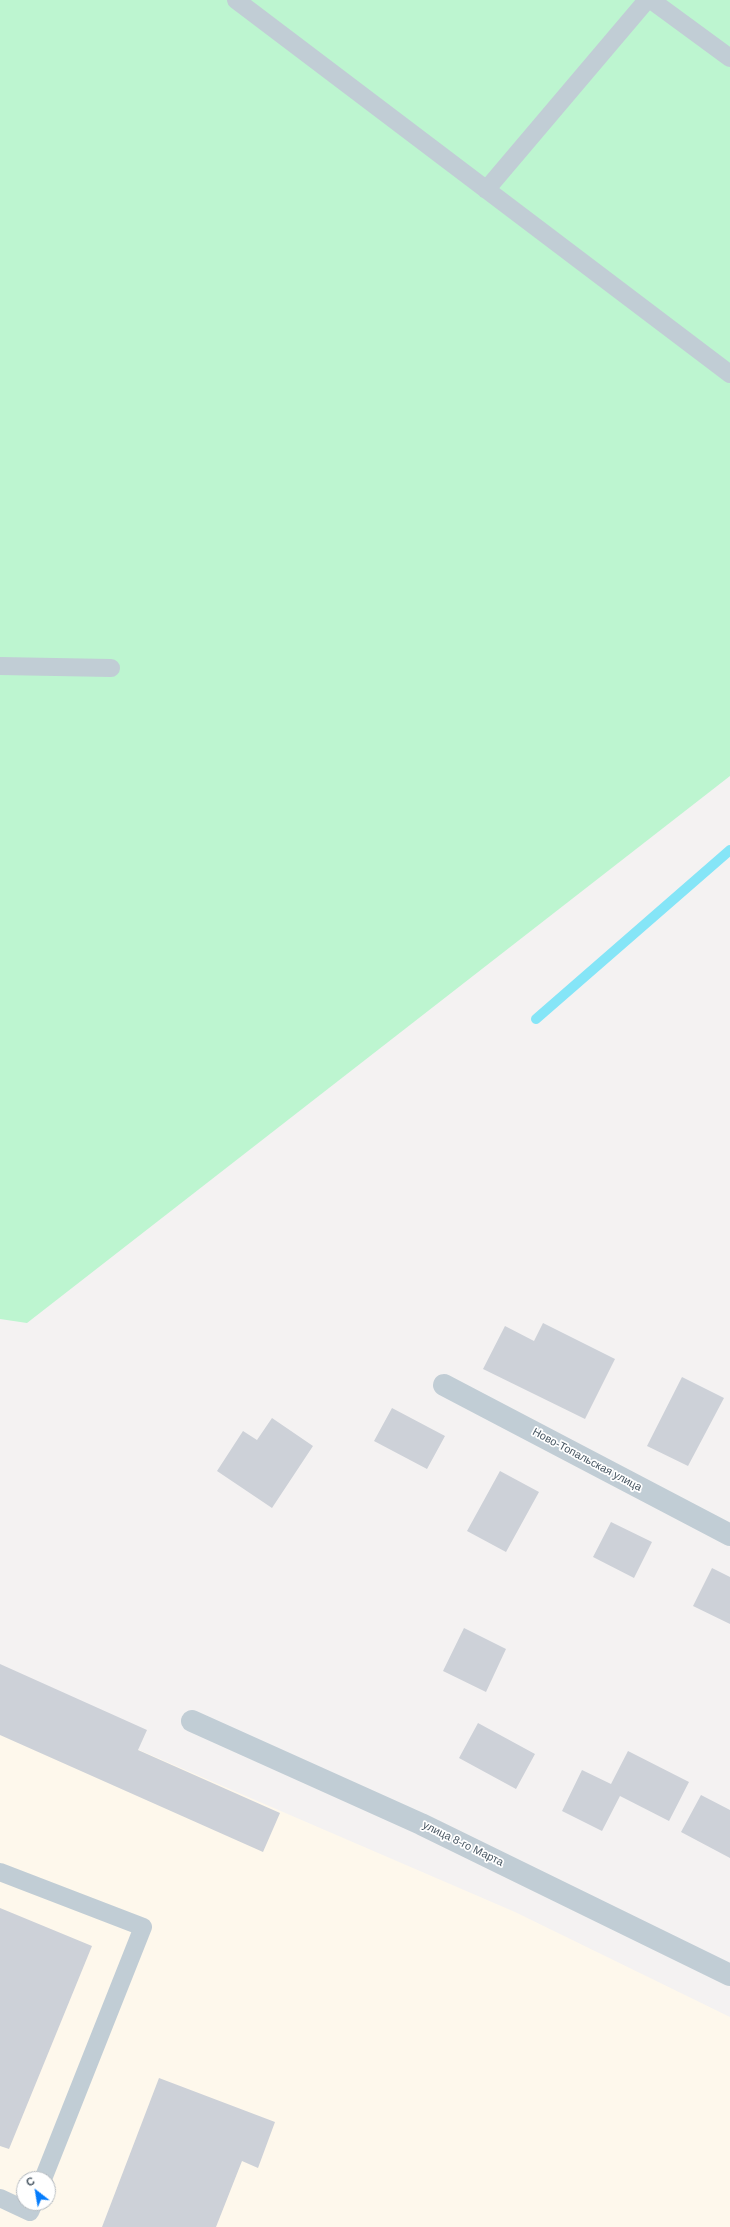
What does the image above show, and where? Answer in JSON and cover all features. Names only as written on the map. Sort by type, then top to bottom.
[{"type":"street","name":"Ново-Топальская улица","points":[[444,1385],[730,1535]]},
{"type":"street","name":"улица 8-го Марта","points":[[192,1721],[421,1824],[730,1975]]},
{"type":"lane","points":[[236,0],[730,374]]},
{"type":"lane","points":[[486,190],[647,0]]},
{"type":"lane","points":[[651,0],[730,58]]},
{"type":"lane","points":[[0,666],[111,668]]},
{"type":"lane","points":[[0,1872],[143,1927],[46,2171]]},
{"type":"lane","points":[[0,2198],[16,2205]]},
{"type":"shaded area","points":[[0,1690],[515,1912],[730,2017],[730,2227],[0,2227]]},
{"type":"green space","points":[[0,0],[730,0],[730,776],[27,1323],[0,1319]]},
{"type":"building","points":[[543,1323],[615,1359],[585,1419],[483,1369],[505,1326],[534,1341]]},
{"type":"building","points":[[682,1377],[724,1398],[688,1466],[647,1446]]},
{"type":"building","points":[[392,1408],[445,1436],[427,1469],[374,1441]]},
{"type":"building","points":[[272,1418],[313,1446],[272,1508],[217,1471],[243,1431],[257,1440]]},
{"type":"building","points":[[500,1471],[539,1492],[506,1552],[467,1531]]},
{"type":"building","points":[[611,1522],[652,1542],[634,1578],[593,1557]]},
{"type":"building","points":[[712,1568],[730,1577],[730,1624],[693,1606]]},
{"type":"building","points":[[464,1628],[506,1649],[486,1692],[443,1671]]},
{"type":"building","points":[[0,1664],[147,1730],[138,1750],[280,1813],[263,1852],[0,1735]]},
{"type":"building","points":[[478,1723],[535,1754],[516,1789],[459,1758]]},
{"type":"building","points":[[628,1751],[689,1782],[669,1821],[620,1796],[602,1831],[562,1811],[582,1770],[611,1784]]},
{"type":"building","points":[[701,1795],[730,1810],[730,1858],[681,1832]]},
{"type":"building","points":[[0,1908],[92,1946],[9,2149],[0,2146]]},
{"type":"building","points":[[159,2078],[275,2122],[258,2168],[242,2161],[216,2227],[102,2227]]},
{"type":"waterway","points":[[536,1019],[730,850]]}]
